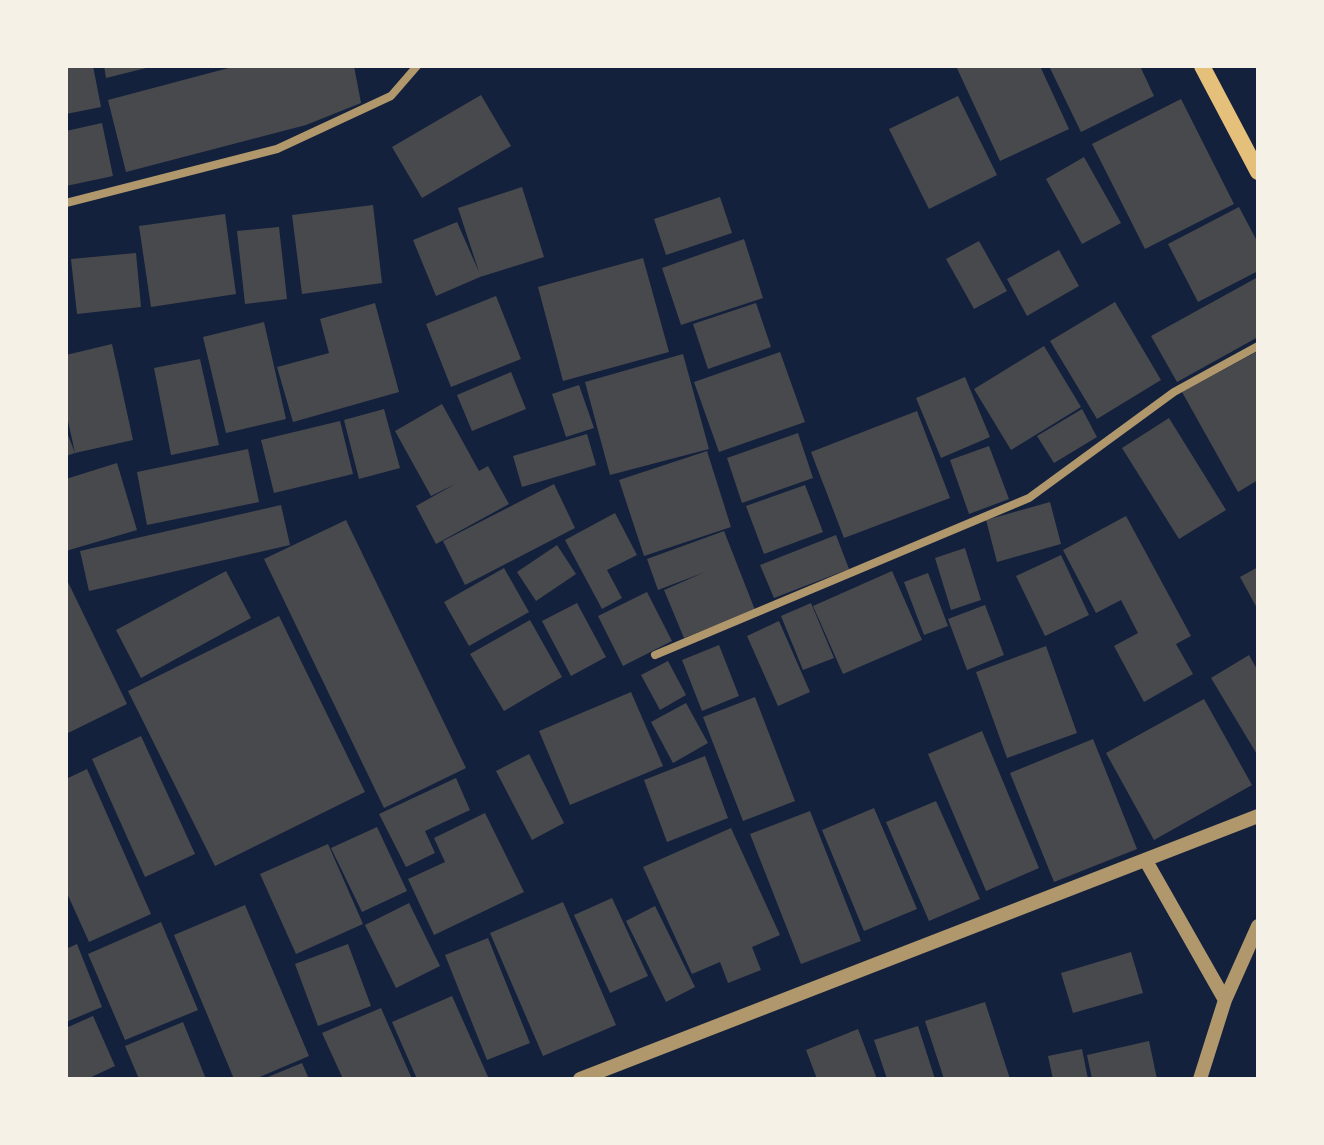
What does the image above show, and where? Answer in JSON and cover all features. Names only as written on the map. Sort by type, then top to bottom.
[{"type":"main road","points":[[1202,66],[1258,172]]},
{"type":"street","points":[[66,203],[277,149],[391,96],[417,66]]},
{"type":"street","points":[[655,655],[1029,498],[1174,392],[1258,346]]},
{"type":"street","points":[[580,1079],[1258,816]]},
{"type":"street","points":[[1146,861],[1225,1000]]},
{"type":"street","points":[[1200,1079],[1225,1000],[1258,926]]},
{"type":"building","points":[[66,66],[93,66],[101,107],[66,114]]},
{"type":"building","points":[[104,66],[150,66],[150,67],[106,78]]},
{"type":"building","points":[[236,66],[354,66],[361,103],[306,125],[126,172],[108,100]]},
{"type":"building","points":[[956,66],[1040,66],[1069,129],[1000,161]]},
{"type":"building","points":[[1049,66],[1140,66],[1154,96],[1081,132]]},
{"type":"building","points":[[481,95],[511,146],[422,198],[392,147]]},
{"type":"building","points":[[958,96],[997,175],[929,209],[889,129]]},
{"type":"building","points":[[1181,99],[1234,204],[1145,249],[1092,144]]},
{"type":"building","points":[[102,123],[113,176],[66,186],[66,131]]},
{"type":"building","points":[[1084,157],[1121,223],[1082,244],[1046,179]]},
{"type":"building","points":[[522,187],[544,257],[480,277],[436,296],[413,240],[457,222],[479,272],[458,208]]},
{"type":"building","points":[[720,197],[732,233],[666,255],[654,219]]},
{"type":"building","points":[[373,205],[382,283],[302,294],[292,215]]},
{"type":"building","points":[[1239,207],[1258,243],[1258,271],[1198,302],[1168,244]]},
{"type":"building","points":[[225,214],[236,294],[151,307],[139,226]]},
{"type":"building","points":[[279,227],[287,299],[245,304],[237,231]]},
{"type":"building","points":[[744,239],[763,298],[681,325],[662,268]]},
{"type":"building","points":[[979,241],[1007,291],[974,309],[946,259]]},
{"type":"building","points":[[1059,250],[1079,286],[1027,316],[1007,279]]},
{"type":"building","points":[[136,253],[141,307],[77,314],[71,259]]},
{"type":"building","points":[[643,258],[669,352],[563,381],[538,287]]},
{"type":"building","points":[[1258,277],[1258,337],[1177,382],[1151,336]]},
{"type":"building","points":[[496,296],[521,359],[451,387],[426,324]]},
{"type":"building","points":[[1115,302],[1161,380],[1097,419],[1050,341]]},
{"type":"building","points":[[375,303],[399,392],[293,422],[277,367],[329,353],[320,319]]},
{"type":"building","points":[[756,303],[771,347],[708,369],[693,324]]},
{"type":"building","points":[[264,322],[286,419],[226,433],[203,337]]},
{"type":"building","points":[[112,344],[133,440],[75,453],[66,412],[66,355]]},
{"type":"building","points":[[1044,346],[1081,407],[1011,450],[974,389]]},
{"type":"building","points":[[1258,351],[1258,480],[1238,492],[1182,392]]},
{"type":"building","points":[[780,352],[805,422],[719,452],[694,382]]},
{"type":"building","points":[[683,354],[709,449],[610,475],[585,382]]},
{"type":"building","points":[[200,359],[219,445],[171,455],[154,368]]},
{"type":"building","points":[[511,372],[526,409],[472,431],[457,395]]},
{"type":"building","points":[[965,377],[990,437],[941,458],[916,398]]},
{"type":"building","points":[[579,385],[594,428],[566,437],[552,394]]},
{"type":"building","points":[[442,404],[479,471],[488,466],[509,504],[436,544],[416,506],[457,483],[431,496],[395,431]]},
{"type":"building","points":[[384,409],[400,468],[359,479],[344,420]]},
{"type":"building","points":[[1082,409],[1097,437],[1054,463],[1037,436]]},
{"type":"building","points":[[917,411],[950,498],[844,538],[811,452]]},
{"type":"building","points":[[1169,418],[1226,510],[1179,539],[1122,448]]},
{"type":"building","points":[[340,421],[353,474],[274,493],[261,440]]},
{"type":"building","points":[[66,430],[75,453],[66,456]]},
{"type":"building","points":[[798,433],[813,478],[742,503],[727,458]]},
{"type":"building","points":[[587,434],[596,465],[522,487],[513,456]]},
{"type":"building","points":[[989,446],[1009,499],[969,514],[950,460]]},
{"type":"building","points":[[248,449],[259,502],[147,525],[137,472]]},
{"type":"building","points":[[707,451],[731,527],[644,556],[619,480]]},
{"type":"building","points":[[117,463],[137,530],[66,551],[66,479]]},
{"type":"building","points":[[554,484],[575,528],[465,585],[443,541]]},
{"type":"building","points":[[805,485],[823,532],[764,554],[746,506]]},
{"type":"building","points":[[1050,502],[1061,544],[997,562],[986,520]]},
{"type":"building","points":[[281,505],[290,545],[89,591],[80,551]]},
{"type":"building","points":[[615,513],[637,555],[607,570],[622,598],[602,609],[565,540]]},
{"type":"building","points":[[1126,516],[1191,636],[1176,644],[1193,674],[1144,702],[1114,646],[1138,633],[1121,600],[1096,613],[1063,550]]},
{"type":"building","points":[[346,520],[466,768],[384,808],[264,559]]},
{"type":"building","points":[[724,531],[755,610],[684,638],[664,590],[705,572],[658,590],[647,559]]},
{"type":"building","points":[[836,535],[849,569],[774,598],[760,565]]},
{"type":"building","points":[[557,545],[576,574],[536,601],[517,572]]},
{"type":"building","points":[[965,548],[981,600],[951,610],[935,558]]},
{"type":"building","points":[[1061,555],[1089,615],[1045,636],[1016,576]]},
{"type":"building","points":[[1258,567],[1258,610],[1240,577]]},
{"type":"building","points":[[504,568],[529,612],[469,646],[444,602]]},
{"type":"building","points":[[226,571],[251,618],[141,678],[116,630]]},
{"type":"building","points":[[892,571],[922,640],[843,674],[813,606]]},
{"type":"building","points":[[928,573],[948,626],[924,635],[904,582]]},
{"type":"building","points":[[66,578],[127,704],[66,734]]},
{"type":"building","points":[[647,592],[672,641],[623,666],[598,616]]},
{"type":"building","points":[[577,603],[606,657],[571,676],[542,621]]},
{"type":"building","points":[[811,603],[834,658],[803,670],[781,616]]},
{"type":"building","points":[[985,605],[1004,655],[967,670],[948,619]]},
{"type":"building","points":[[279,616],[365,792],[215,866],[128,691]]},
{"type":"building","points":[[530,620],[562,677],[504,711],[470,654]]},
{"type":"building","points":[[779,621],[810,692],[778,706],[747,636]]},
{"type":"building","points":[[719,645],[739,696],[702,711],[682,660]]},
{"type":"building","points":[[1046,646],[1077,733],[1007,758],[976,672]]},
{"type":"building","points":[[1249,655],[1258,671],[1258,756],[1211,678]]},
{"type":"building","points":[[668,661],[686,695],[660,710],[641,675]]},
{"type":"building","points":[[631,692],[663,766],[570,805],[539,731]]},
{"type":"building","points":[[755,697],[795,801],[743,821],[703,717]]},
{"type":"building","points":[[1204,699],[1252,785],[1154,840],[1106,753]]},
{"type":"building","points":[[686,703],[708,743],[673,763],[651,722]]},
{"type":"building","points":[[982,731],[1039,868],[986,891],[928,754]]},
{"type":"building","points":[[141,736],[195,854],[145,877],[92,759]]},
{"type":"building","points":[[1093,739],[1137,849],[1054,882],[1010,773]]},
{"type":"building","points":[[529,754],[564,823],[532,840],[496,771]]},
{"type":"building","points":[[705,756],[728,818],[667,842],[644,780]]},
{"type":"building","points":[[87,769],[151,914],[89,942],[66,891],[66,779]]},
{"type":"building","points":[[456,778],[470,810],[425,831],[435,853],[406,867],[379,814]]},
{"type":"building","points":[[936,801],[980,899],[929,921],[886,822]]},
{"type":"building","points":[[874,808],[917,909],[864,931],[822,830]]},
{"type":"building","points":[[810,811],[861,941],[801,964],[750,834]]},
{"type":"building","points":[[485,813],[524,892],[434,935],[408,879],[445,862],[434,838]]},
{"type":"building","points":[[377,827],[407,891],[362,912],[331,848]]},
{"type":"building","points":[[731,828],[780,935],[752,947],[761,970],[728,983],[720,962],[692,974],[643,867]]},
{"type":"building","points":[[328,844],[363,924],[296,954],[260,874]]},
{"type":"building","points":[[612,898],[648,976],[610,993],[574,915]]},
{"type":"building","points":[[563,902],[616,1025],[543,1056],[490,933]]},
{"type":"building","points":[[409,903],[440,966],[396,988],[365,925]]},
{"type":"building","points":[[245,905],[309,1056],[255,1079],[234,1079],[174,935]]},
{"type":"building","points":[[655,906],[695,987],[666,1002],[626,921]]},
{"type":"building","points":[[161,922],[198,1010],[125,1040],[88,954]]},
{"type":"building","points":[[488,938],[530,1043],[487,1060],[445,955]]},
{"type":"building","points":[[77,944],[102,1007],[66,1022],[66,949]]},
{"type":"building","points":[[348,944],[371,1006],[318,1026],[295,964]]},
{"type":"building","points":[[1131,952],[1143,993],[1073,1013],[1061,973]]},
{"type":"building","points":[[452,996],[489,1079],[417,1079],[392,1022]]},
{"type":"building","points":[[985,1002],[1010,1079],[944,1079],[925,1021]]},
{"type":"building","points":[[381,1008],[412,1079],[343,1079],[322,1033]]},
{"type":"building","points":[[93,1016],[115,1066],[87,1079],[66,1079],[66,1028]]},
{"type":"building","points":[[183,1022],[206,1079],[139,1079],[125,1046]]},
{"type":"building","points":[[918,1026],[935,1079],[887,1079],[874,1040]]},
{"type":"building","points":[[858,1029],[877,1079],[817,1079],[806,1050]]},
{"type":"building","points":[[1149,1041],[1157,1079],[1092,1079],[1087,1055]]},
{"type":"building","points":[[1082,1049],[1088,1079],[1053,1079],[1048,1056]]},
{"type":"building","points":[[302,1063],[309,1079],[263,1079]]}]
